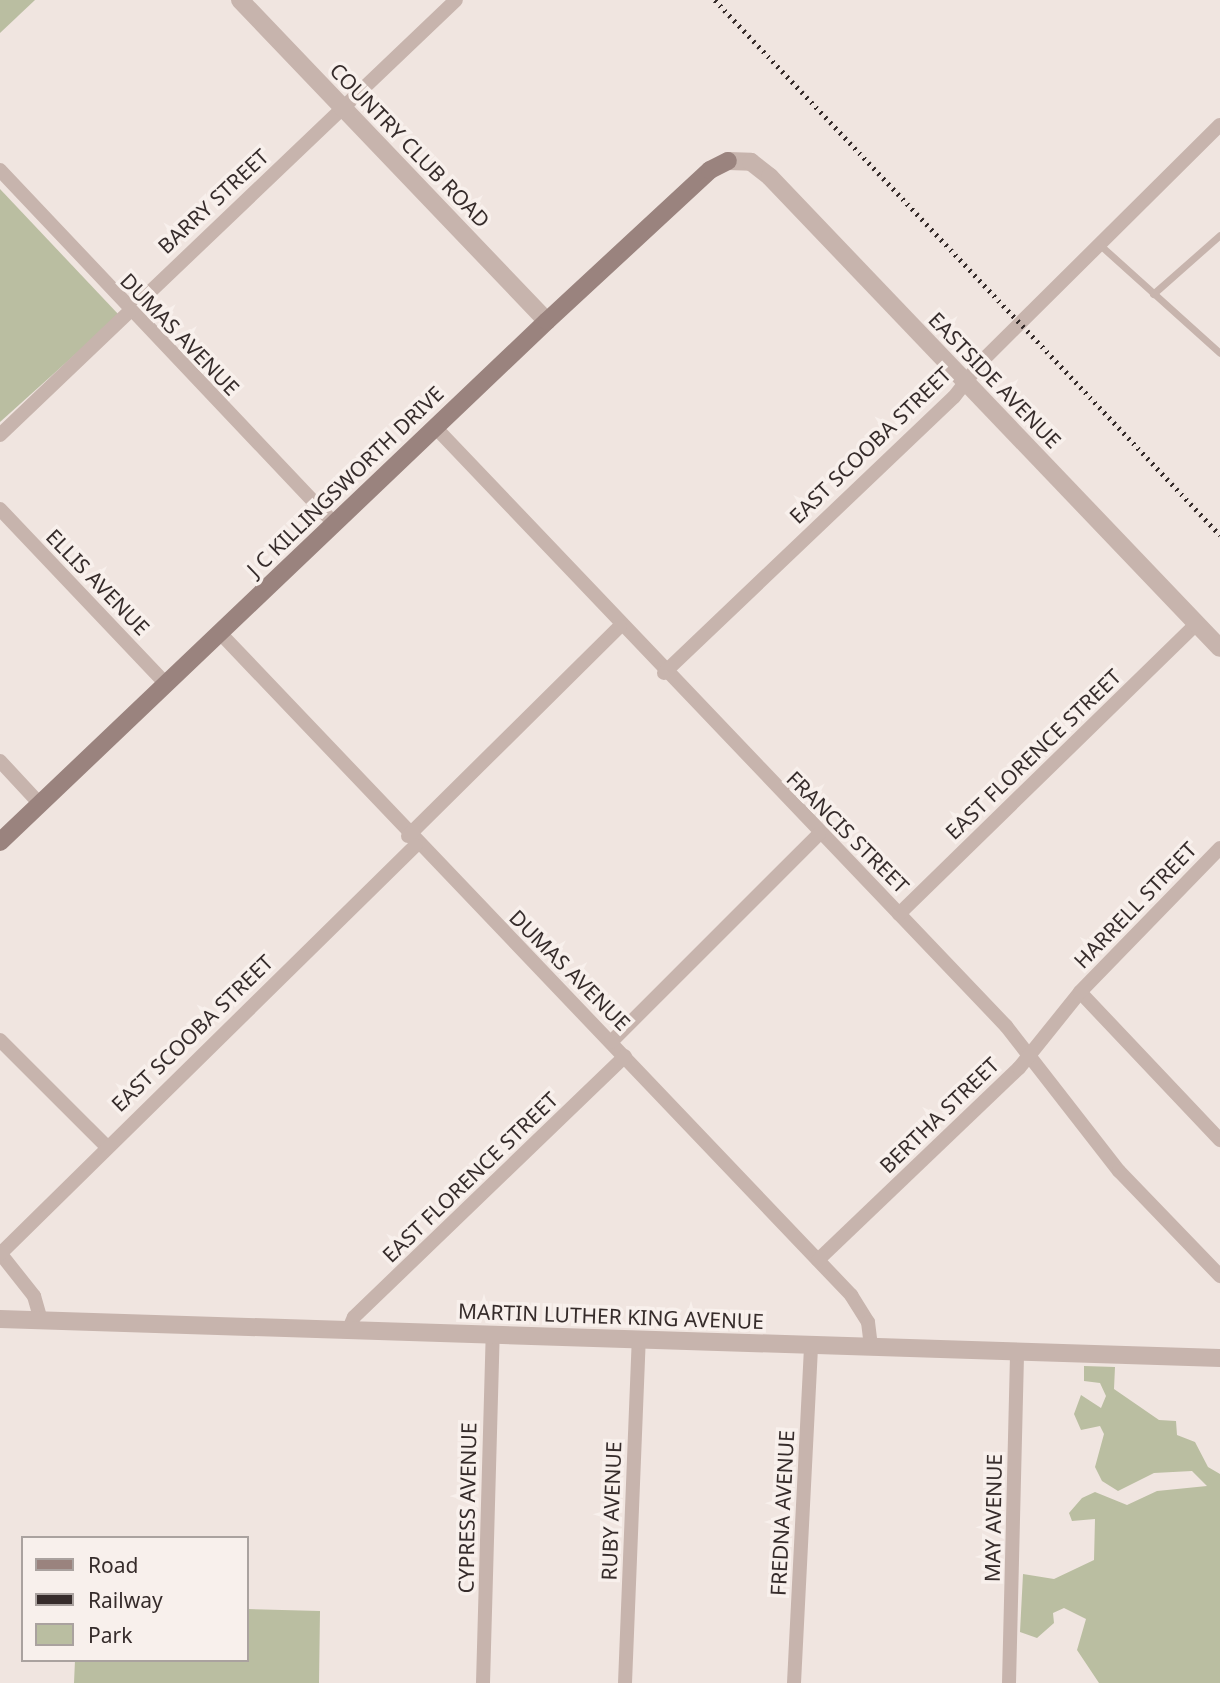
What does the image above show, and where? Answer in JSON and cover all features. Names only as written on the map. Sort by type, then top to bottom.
[{"type":"main road","name":"J C KILLINGSWORTH DRIVE","points":[[0,842],[547,321],[710,170],[728,161]]},
{"type":"street","name":"COUNTRY CLUB ROAD","points":[[240,0],[547,321]]},
{"type":"street","name":"BARRY STREET","points":[[0,435],[126,309],[344,109],[456,0]]},
{"type":"street","name":"EAST SCOOBA STREET","points":[[664,673],[966,382],[1220,125]]},
{"type":"street","name":"EASTSIDE AVENUE","points":[[728,161],[751,162],[770,177],[1220,648]]},
{"type":"street","name":"DUMAS AVENUE","points":[[0,170],[126,309],[334,523]]},
{"type":"street","name":"FRANCIS STREET","points":[[435,427],[664,673],[900,914],[1029,1055],[1119,1171],[1220,1276]]},
{"type":"street","name":"ELLIS AVENUE","points":[[0,509],[165,683]]},
{"type":"street","name":"EAST FLORENCE STREET","points":[[900,914],[1196,624]]},
{"type":"street","name":"EAST SCOOBA STREET","points":[[0,1253],[412,841],[620,626]]},
{"type":"street","name":"DUMAS AVENUE","points":[[220,633],[412,841],[625,1056],[818,1260],[860,1307],[871,1348]]},
{"type":"street","points":[[0,761],[40,804]]},
{"type":"street","points":[[611,1042],[819,834]]},
{"type":"street","name":"HARRELL STREET","points":[[1080,992],[1220,848]]},
{"type":"street","points":[[1080,992],[1220,1140]]},
{"type":"street","name":"BERTHA STREET","points":[[818,1260],[1029,1055],[1080,992]]},
{"type":"street","points":[[0,1040],[106,1146]]},
{"type":"street","name":"EAST FLORENCE STREET","points":[[348,1331],[354,1317],[625,1056]]},
{"type":"street","points":[[0,1253],[34,1296],[41,1320]]},
{"type":"street","name":"MARTIN LUTHER KING AVENUE","points":[[0,1319],[1017,1354],[1220,1358]]},
{"type":"street","name":"CYPRESS AVENUE","points":[[483,1683],[493,1334]]},
{"type":"street","name":"RUBY AVENUE","points":[[625,1683],[639,1341]]},
{"type":"street","name":"FREDNA AVENUE","points":[[794,1683],[811,1346]]},
{"type":"street","name":"MAY AVENUE","points":[[1009,1683],[1017,1354]]},
{"type":"lane","points":[[1153,294],[1220,236]]},
{"type":"lane","points":[[1100,245],[1220,353]]},
{"type":"green space","points":[[0,0],[35,0],[0,33]]},
{"type":"green space","points":[[0,189],[119,315],[0,422]]},
{"type":"green space","points":[[1084,1366],[1115,1367],[1114,1389],[1159,1420],[1176,1421],[1177,1435],[1195,1442],[1208,1467],[1220,1474],[1220,1683],[1099,1683],[1077,1650],[1086,1619],[1064,1608],[1053,1613],[1054,1623],[1037,1638],[1020,1632],[1023,1574],[1054,1579],[1094,1560],[1095,1519],[1072,1521],[1069,1513],[1082,1498],[1095,1492],[1127,1505],[1157,1491],[1207,1486],[1192,1471],[1154,1473],[1118,1491],[1102,1481],[1095,1467],[1104,1434],[1100,1426],[1081,1430],[1074,1414],[1081,1395],[1101,1408],[1106,1396],[1100,1383],[1084,1381]]},
{"type":"green space","points":[[248,1609],[320,1611],[319,1683],[74,1683],[75,1662],[248,1662]]},
{"type":"railway","points":[[715,0],[1220,535]]}]
